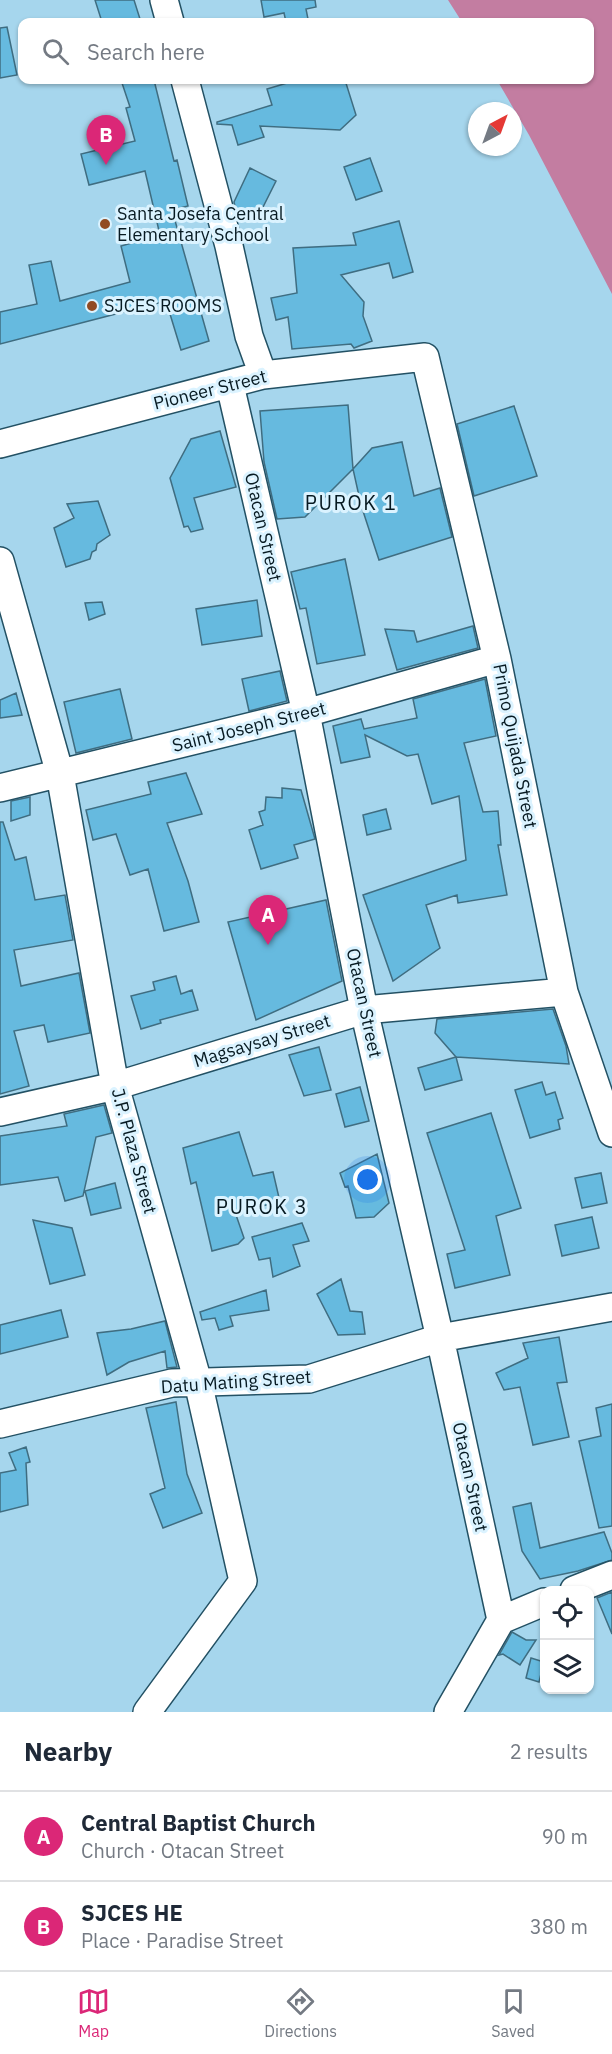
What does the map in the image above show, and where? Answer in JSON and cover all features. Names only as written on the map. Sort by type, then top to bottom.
[{"type":"street","points":[[164,0],[169,18]]},
{"type":"street","points":[[186,84],[229,246],[249,336],[263,375]]},
{"type":"street","name":"Pioneer Street","points":[[0,444],[263,375],[425,357]]},
{"type":"street","name":"Primo Quijada Street","points":[[425,357],[497,659],[564,992],[612,1133]]},
{"type":"street","name":"Otacan Street","points":[[230,385],[306,713],[364,1011],[440,1338],[501,1620]]},
{"type":"street","name":"J.P. Plaza Street","points":[[0,561],[60,774],[115,1086],[198,1382],[243,1581],[147,1712]]},
{"type":"street","name":"Saint Joseph Street","points":[[0,788],[306,713],[497,659]]},
{"type":"street","name":"Magsaysay Street","points":[[0,1112],[115,1086],[364,1011],[564,992]]},
{"type":"street","name":"Datu Mating Street","points":[[0,1424],[172,1383],[309,1379],[440,1338],[612,1307]]},
{"type":"street","points":[[584,1586],[612,1575]]},
{"type":"street","points":[[448,1712],[501,1620],[540,1604]]},
{"type":"shaded area","points":[[448,0],[612,0],[612,294],[522,123],[522,102],[510,102],[499,84],[594,84],[594,18],[459,18]]},
{"type":"building","points":[[95,0],[134,0],[140,18],[101,18]]},
{"type":"building","points":[[261,0],[315,0],[316,7],[306,9],[308,18],[285,18],[284,13],[264,17]]},
{"type":"building","points":[[7,27],[17,75],[0,78],[0,28]]},
{"type":"building","points":[[122,84],[155,84],[188,206],[172,210],[209,341],[181,350],[166,301],[0,344],[0,312],[37,304],[29,265],[51,261],[60,301],[130,282],[121,246],[160,235],[145,171],[89,185],[81,154],[135,141],[126,108],[130,107]]},
{"type":"building","points":[[284,84],[346,84],[356,115],[340,130],[260,126],[264,137],[238,145],[232,125],[217,124],[217,122],[272,105],[267,89]]},
{"type":"building","points":[[370,158],[382,191],[356,200],[344,167]]},
{"type":"building","points":[[250,168],[276,181],[256,221],[236,211],[234,202]]},
{"type":"building","points":[[399,221],[413,272],[393,278],[389,263],[341,275],[364,302],[363,316],[372,341],[354,348],[351,344],[292,349],[288,317],[276,320],[271,298],[297,293],[293,248],[356,245],[353,233]]},
{"type":"building","points":[[348,405],[353,469],[305,517],[277,519],[264,462],[260,411]]},
{"type":"building","points":[[514,406],[537,476],[474,496],[457,424]]},
{"type":"building","points":[[220,431],[236,487],[194,498],[203,529],[191,532],[188,526],[184,527],[170,478],[191,439]]},
{"type":"building","points":[[402,442],[414,496],[440,488],[452,537],[379,560],[361,505],[353,469],[372,448]]},
{"type":"building","points":[[98,501],[110,535],[97,544],[90,559],[66,567],[54,528],[74,518],[67,504]]},
{"type":"building","points":[[345,559],[365,655],[317,664],[306,608],[300,609],[291,572]]},
{"type":"building","points":[[257,600],[262,636],[202,645],[196,609]]},
{"type":"building","points":[[102,602],[105,614],[89,620],[85,603]]},
{"type":"building","points":[[473,626],[478,648],[397,670],[385,629],[414,631],[417,642]]},
{"type":"building","points":[[280,671],[287,701],[249,711],[242,679]]},
{"type":"building","points":[[485,679],[496,736],[464,743],[483,812],[498,811],[501,845],[498,845],[507,895],[458,903],[457,895],[426,905],[440,948],[393,981],[363,895],[466,860],[459,796],[432,804],[418,754],[407,756],[365,735],[370,757],[341,763],[333,726],[361,719],[364,729],[417,718],[413,699]]},
{"type":"building","points":[[120,689],[132,739],[76,753],[64,702]]},
{"type":"building","points":[[16,693],[22,715],[0,718],[0,700]]},
{"type":"building","points":[[186,773],[202,814],[167,823],[188,881],[199,922],[164,931],[148,869],[130,875],[116,834],[93,840],[86,810],[151,794],[148,782]]},
{"type":"building","points":[[282,788],[301,790],[315,839],[294,845],[298,858],[261,869],[249,830],[263,825],[259,812],[265,810],[266,797],[282,798]]},
{"type":"building","points":[[30,797],[30,815],[11,821],[11,801]]},
{"type":"building","points":[[386,809],[391,829],[367,835],[363,815]]},
{"type":"building","points":[[0,822],[3,822],[15,860],[26,857],[35,900],[65,895],[73,940],[14,950],[21,986],[79,973],[90,1033],[48,1042],[44,1025],[14,1031],[29,1086],[0,1094]]},
{"type":"building","points":[[326,900],[342,981],[256,1020],[228,922]]},
{"type":"building","points":[[176,976],[181,994],[192,990],[198,1010],[160,1020],[161,1023],[141,1029],[131,996],[155,990],[153,982]]},
{"type":"building","points":[[553,1009],[566,1046],[569,1064],[456,1057],[435,1033],[437,1019]]},
{"type":"building","points":[[319,1047],[331,1090],[304,1096],[289,1055]]},
{"type":"building","points":[[456,1057],[462,1080],[425,1090],[418,1068]]},
{"type":"building","points":[[542,1082],[546,1095],[555,1092],[563,1118],[558,1120],[560,1129],[530,1138],[515,1090]]},
{"type":"building","points":[[360,1087],[369,1121],[345,1127],[336,1094]]},
{"type":"building","points":[[104,1105],[112,1133],[96,1137],[83,1196],[65,1201],[58,1177],[0,1185],[0,1136],[67,1126],[64,1114]]},
{"type":"building","points":[[491,1113],[521,1208],[496,1216],[510,1275],[455,1288],[447,1254],[465,1250],[427,1133]]},
{"type":"building","points":[[239,1132],[253,1176],[273,1172],[280,1202],[235,1212],[244,1238],[238,1244],[212,1251],[196,1182],[191,1184],[183,1148]]},
{"type":"building","points":[[377,1154],[389,1203],[374,1217],[356,1218],[348,1186],[345,1187],[340,1173]]},
{"type":"building","points":[[601,1173],[607,1203],[582,1208],[575,1178]]},
{"type":"building","points":[[115,1183],[121,1208],[91,1215],[85,1191]]},
{"type":"building","points":[[592,1217],[599,1248],[562,1256],[555,1225]]},
{"type":"building","points":[[33,1220],[72,1228],[85,1275],[50,1284]]},
{"type":"building","points":[[302,1223],[309,1241],[293,1245],[300,1266],[273,1277],[270,1258],[259,1260],[252,1237]]},
{"type":"building","points":[[341,1279],[350,1311],[362,1312],[365,1334],[338,1335],[317,1294]]},
{"type":"building","points":[[266,1290],[269,1310],[230,1316],[233,1326],[219,1330],[215,1318],[202,1320],[200,1312]]},
{"type":"building","points":[[61,1310],[68,1337],[0,1354],[0,1325]]},
{"type":"building","points":[[165,1321],[177,1367],[167,1368],[165,1351],[129,1362],[107,1375],[97,1333],[131,1329]]},
{"type":"building","points":[[559,1337],[567,1382],[557,1383],[569,1437],[533,1445],[520,1387],[504,1390],[496,1373],[528,1358],[523,1343]]},
{"type":"building","points":[[176,1402],[187,1474],[202,1513],[163,1528],[150,1494],[165,1488],[146,1408]]},
{"type":"building","points":[[612,1404],[612,1526],[599,1528],[579,1441],[601,1436],[596,1408]]},
{"type":"building","points":[[26,1447],[30,1462],[26,1463],[28,1505],[0,1512],[0,1473],[16,1470],[9,1453]]},
{"type":"building","points":[[531,1503],[540,1548],[604,1532],[612,1553],[612,1560],[578,1571],[540,1579],[522,1551],[513,1507]]},
{"type":"building","points":[[612,1592],[612,1634],[597,1598]]},
{"type":"building","points":[[512,1632],[526,1640],[536,1640],[520,1665],[503,1654],[499,1655]]},
{"type":"building","points":[[531,1658],[540,1661],[539,1682],[526,1678]]},
{"type":"place","name":"SJCES HE","points":[[106,165]]},
{"type":"place","name":"Santa Josefa Central Elementary School","points":[[105,224]]},
{"type":"place","name":"SJCES ROOMS","points":[[92,306]]},
{"type":"place","name":"Central Baptist Church","points":[[268,945]]},
{"type":"district","name":"PUROK 1","points":[[351,503]]},
{"type":"district","name":"PUROK 3","points":[[262,1207]]}]
